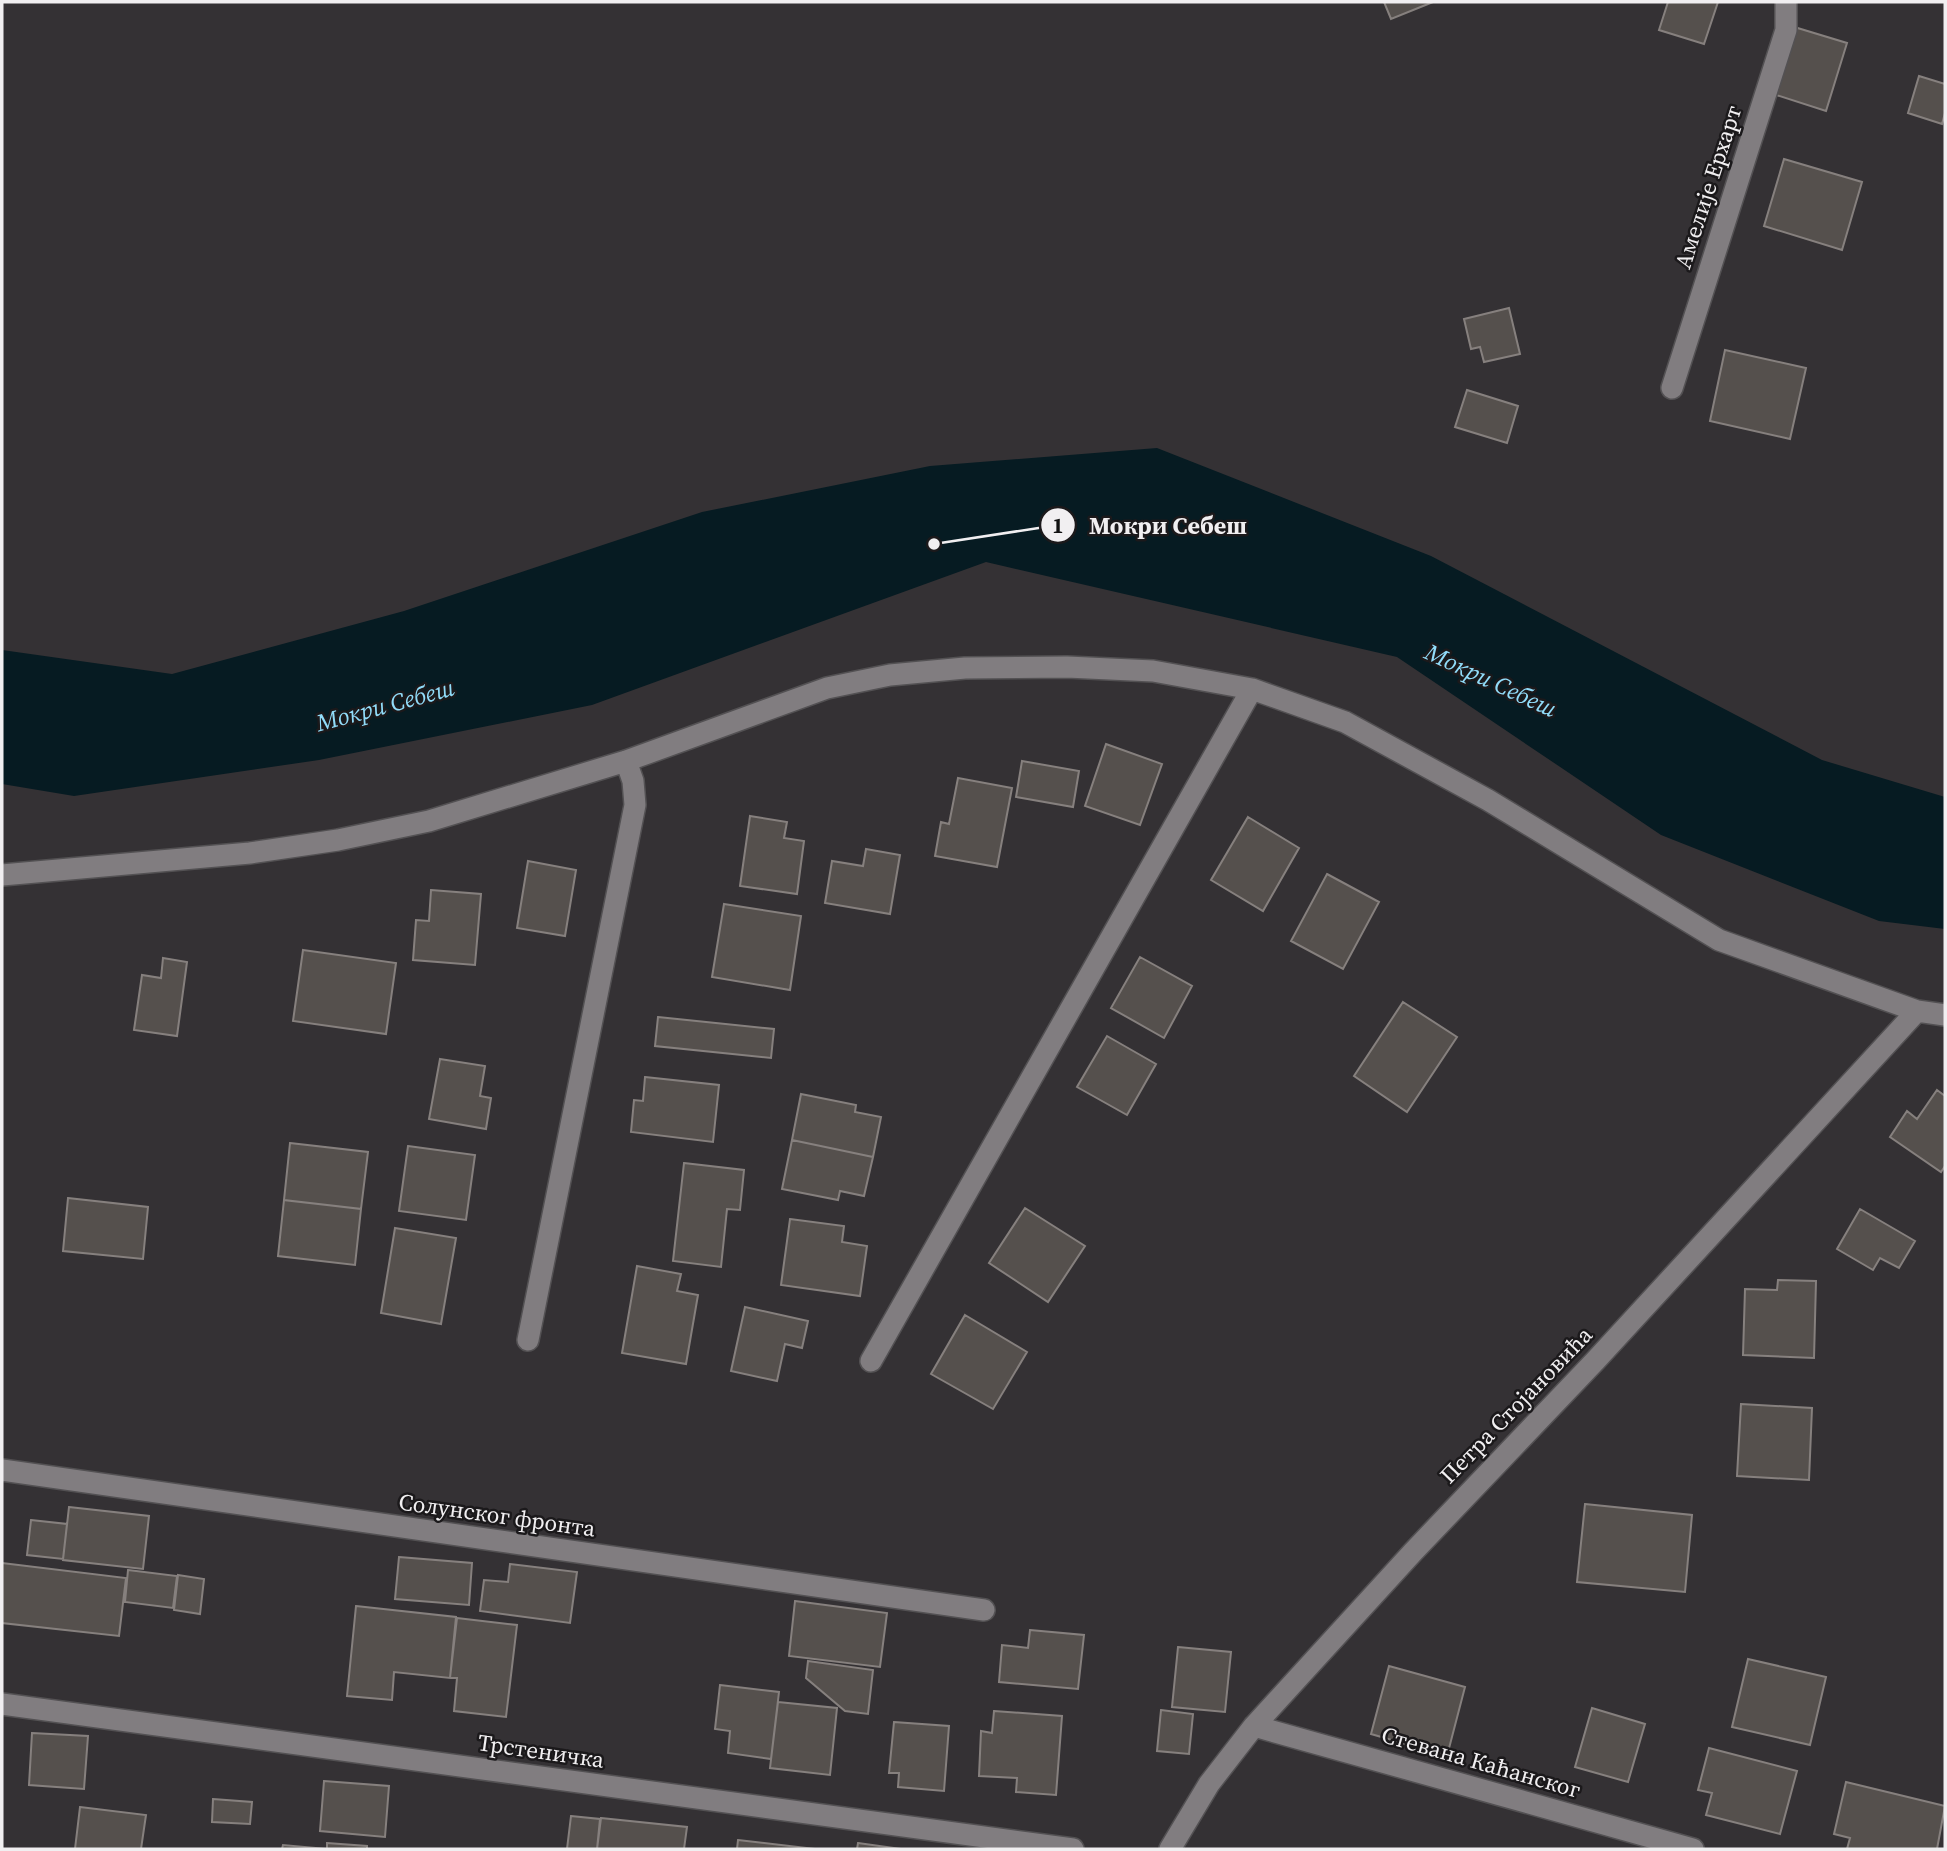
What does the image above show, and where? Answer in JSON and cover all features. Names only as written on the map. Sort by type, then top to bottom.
[{"type":"street","name":"Амелије Ерхарт","points":[[1672,388],[1786,30],[1786,2]]},
{"type":"street","points":[[2,875],[250,853],[338,840],[429,821],[626,761],[827,688],[890,675],[965,667],[1067,667],[1162,672],[1252,689],[1345,722],[1488,800],[1719,940],[1917,1011],[1945,1015]]},
{"type":"street","points":[[871,1361],[1252,689]]},
{"type":"street","points":[[528,1340],[635,806],[633,781],[626,761]]},
{"type":"street","name":"Петра Стојановића","points":[[1170,1849],[1209,1784],[1254,1726],[1917,1011]]},
{"type":"street","name":"Солунског фронта","points":[[2,1469],[984,1610]]},
{"type":"street","name":"Трстеничка","points":[[2,1704],[1073,1849]]},
{"type":"street","name":"Стевана Каћанског","points":[[1254,1726],[1693,1849]]},
{"type":"water","points":[[1157,448],[1431,556],[1822,760],[1945,797],[1945,929],[1879,921],[1661,835],[1397,657],[986,562],[592,705],[319,760],[74,796],[2,784],[2,650],[172,674],[404,611],[702,512],[930,466]]},
{"type":"building","points":[[1384,2],[1433,2],[1391,19]]},
{"type":"building","points":[[1668,2],[1718,2],[1704,44],[1659,30]]},
{"type":"building","points":[[1791,26],[1847,43],[1826,111],[1770,93]]},
{"type":"building","points":[[1919,76],[1945,84],[1945,113],[1942,124],[1908,113]]},
{"type":"building","points":[[1784,159],[1862,182],[1842,250],[1764,226]]},
{"type":"building","points":[[1509,308],[1520,354],[1484,362],[1480,347],[1471,349],[1464,319]]},
{"type":"building","points":[[1725,350],[1806,368],[1790,439],[1710,421]]},
{"type":"building","points":[[1467,390],[1518,406],[1507,443],[1455,427]]},
{"type":"building","points":[[1106,744],[1162,764],[1140,825],[1085,806]]},
{"type":"building","points":[[1022,761],[1079,771],[1073,807],[1016,797]]},
{"type":"building","points":[[958,778],[1012,788],[997,867],[935,856],[941,822],[949,824]]},
{"type":"building","points":[[750,816],[787,822],[784,838],[804,841],[797,894],[740,886]]},
{"type":"building","points":[[1248,817],[1299,848],[1263,911],[1211,880]]},
{"type":"building","points":[[866,849],[900,855],[890,914],[825,903],[832,861],[863,866]]},
{"type":"building","points":[[528,861],[576,870],[565,936],[517,928]]},
{"type":"building","points":[[1327,874],[1379,902],[1343,969],[1291,941]]},
{"type":"building","points":[[431,890],[481,894],[475,965],[413,960],[416,920],[429,921]]},
{"type":"building","points":[[724,904],[801,916],[790,990],[712,977]]},
{"type":"building","points":[[303,950],[396,963],[386,1034],[293,1021]]},
{"type":"building","points":[[1140,957],[1192,986],[1164,1038],[1111,1008]]},
{"type":"building","points":[[163,958],[187,962],[177,1036],[134,1030],[142,975],[161,978]]},
{"type":"building","points":[[1403,1002],[1457,1037],[1407,1112],[1354,1076]]},
{"type":"building","points":[[658,1017],[774,1029],[771,1058],[655,1046]]},
{"type":"building","points":[[1107,1036],[1156,1064],[1127,1115],[1077,1087]]},
{"type":"building","points":[[440,1059],[485,1066],[480,1096],[491,1098],[486,1129],[429,1119]]},
{"type":"building","points":[[645,1077],[719,1085],[713,1142],[631,1132],[634,1100],[643,1101]]},
{"type":"building","points":[[1937,1090],[1945,1096],[1945,1166],[1941,1172],[1890,1137],[1907,1111],[1917,1119]]},
{"type":"building","points":[[801,1094],[856,1105],[855,1112],[881,1117],[873,1157],[792,1140]]},
{"type":"building","points":[[792,1140],[873,1157],[864,1196],[840,1191],[838,1200],[782,1189]]},
{"type":"building","points":[[290,1143],[368,1152],[361,1209],[284,1200]]},
{"type":"building","points":[[408,1146],[475,1155],[466,1220],[399,1211]]},
{"type":"building","points":[[684,1163],[744,1170],[740,1210],[727,1209],[721,1267],[673,1261]]},
{"type":"building","points":[[68,1198],[148,1207],[143,1259],[63,1251]]},
{"type":"building","points":[[284,1200],[361,1209],[355,1265],[278,1256]]},
{"type":"building","points":[[1025,1208],[1085,1246],[1048,1302],[989,1263]]},
{"type":"building","points":[[1860,1209],[1915,1241],[1899,1268],[1880,1258],[1873,1270],[1837,1249]]},
{"type":"building","points":[[790,1219],[844,1226],[842,1242],[867,1246],[860,1296],[781,1285]]},
{"type":"building","points":[[395,1228],[456,1238],[441,1324],[381,1313]]},
{"type":"building","points":[[637,1266],[681,1274],[677,1291],[698,1295],[686,1364],[622,1353]]},
{"type":"building","points":[[1778,1280],[1816,1281],[1814,1358],[1743,1355],[1745,1289],[1777,1290]]},
{"type":"building","points":[[745,1307],[808,1321],[802,1348],[785,1344],[777,1381],[731,1371]]},
{"type":"building","points":[[965,1315],[1027,1352],[993,1409],[931,1374]]},
{"type":"building","points":[[1741,1404],[1812,1408],[1809,1480],[1737,1476]]},
{"type":"building","points":[[1585,1504],[1692,1515],[1685,1592],[1577,1582]]},
{"type":"building","points":[[69,1507],[149,1516],[143,1569],[63,1560]]},
{"type":"building","points":[[31,1520],[67,1524],[63,1559],[27,1555]]},
{"type":"building","points":[[399,1557],[472,1563],[469,1605],[395,1599]]},
{"type":"building","points":[[2,1563],[126,1578],[119,1636],[2,1623]]},
{"type":"building","points":[[510,1564],[577,1572],[570,1623],[480,1611],[484,1580],[508,1582]]},
{"type":"building","points":[[128,1570],[177,1576],[173,1608],[125,1602]]},
{"type":"building","points":[[178,1575],[204,1579],[200,1614],[174,1610]]},
{"type":"building","points":[[795,1601],[887,1613],[880,1667],[789,1656]]},
{"type":"building","points":[[356,1606],[456,1617],[450,1678],[394,1672],[392,1700],[347,1696]]},
{"type":"building","points":[[457,1618],[517,1625],[506,1717],[454,1711],[457,1678],[450,1678]]},
{"type":"building","points":[[1030,1630],[1084,1635],[1078,1689],[999,1682],[1002,1645],[1028,1648]]},
{"type":"building","points":[[1178,1647],[1231,1652],[1225,1712],[1172,1707]]},
{"type":"building","points":[[1748,1659],[1826,1677],[1810,1745],[1732,1727]]},
{"type":"building","points":[[808,1661],[873,1670],[868,1714],[845,1711],[806,1678]]},
{"type":"building","points":[[1389,1666],[1465,1687],[1447,1756],[1371,1734]]},
{"type":"building","points":[[720,1685],[779,1692],[771,1759],[728,1753],[730,1731],[715,1729]]},
{"type":"building","points":[[778,1702],[837,1708],[830,1775],[770,1768]]},
{"type":"building","points":[[1592,1708],[1645,1724],[1628,1782],[1575,1767]]},
{"type":"building","points":[[1161,1710],[1193,1714],[1189,1754],[1157,1751]]},
{"type":"building","points":[[994,1711],[1062,1716],[1056,1795],[1016,1792],[1017,1778],[979,1776],[981,1731],[992,1733]]},
{"type":"building","points":[[894,1722],[949,1726],[944,1791],[898,1787],[899,1773],[889,1773]]},
{"type":"building","points":[[32,1733],[88,1736],[84,1789],[29,1785]]},
{"type":"building","points":[[1709,1748],[1797,1771],[1780,1834],[1706,1815],[1712,1793],[1698,1790]]},
{"type":"building","points":[[324,1781],[389,1786],[385,1837],[320,1831]]},
{"type":"building","points":[[1846,1782],[1945,1806],[1937,1849],[1847,1849],[1850,1838],[1834,1834]]},
{"type":"building","points":[[213,1799],[252,1802],[250,1824],[212,1822]]},
{"type":"building","points":[[80,1807],[146,1815],[141,1849],[75,1849]]},
{"type":"building","points":[[571,1816],[600,1819],[597,1849],[567,1849]]},
{"type":"building","points":[[601,1818],[687,1827],[684,1849],[597,1849]]},
{"type":"building","points":[[738,1840],[815,1849],[737,1849]]},
{"type":"building","points":[[327,1843],[367,1846],[367,1849],[327,1849]]},
{"type":"building","points":[[858,1843],[901,1849],[857,1849]]},
{"type":"building","points":[[283,1845],[327,1849],[282,1849]]},
{"type":"place","name":"Мокри Себеш","points":[[934,544]]}]
